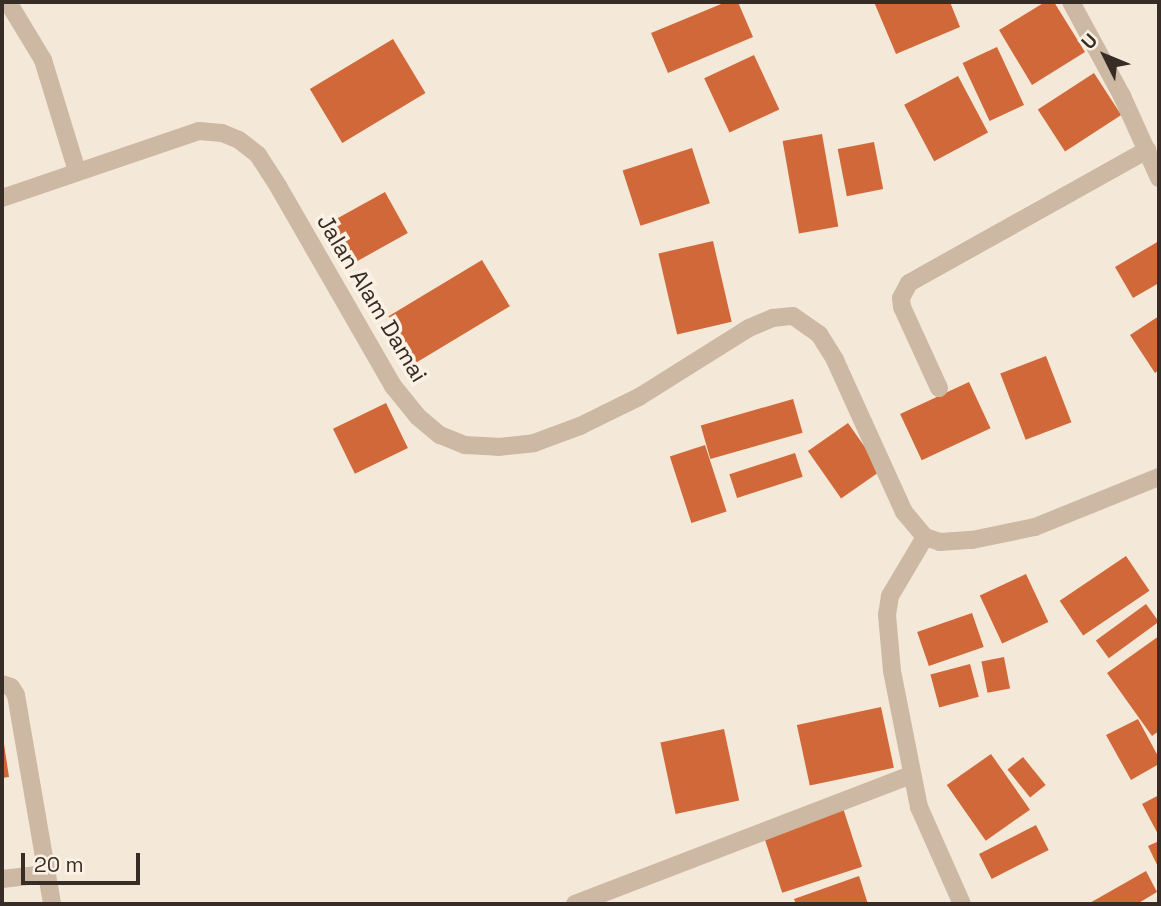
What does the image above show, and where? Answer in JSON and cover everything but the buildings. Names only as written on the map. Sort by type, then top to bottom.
[{"type":"street","points":[[1070,2],[1159,178]]},
{"type":"street","points":[[8,10],[43,60],[77,171]]},
{"type":"street","name":"Jalan Alam Damai","points":[[2,198],[199,131],[222,133],[239,140],[258,155],[278,186],[393,386],[424,422],[440,435],[465,445],[498,447],[534,443],[580,426],[639,397],[749,328],[773,318],[793,316],[820,334],[835,360],[904,512],[921,533]]},
{"type":"street","points":[[939,388],[902,307],[901,298],[909,283],[1147,150]]},
{"type":"street","points":[[962,904],[919,807],[911,775],[892,671],[887,615],[890,596],[921,533],[940,542],[972,540],[1035,527],[1159,477]]},
{"type":"street","points":[[2,684],[11,687],[16,695],[52,904]]},
{"type":"street","points":[[575,904],[911,775]]},
{"type":"street","points":[[2,879],[46,874]]}]
